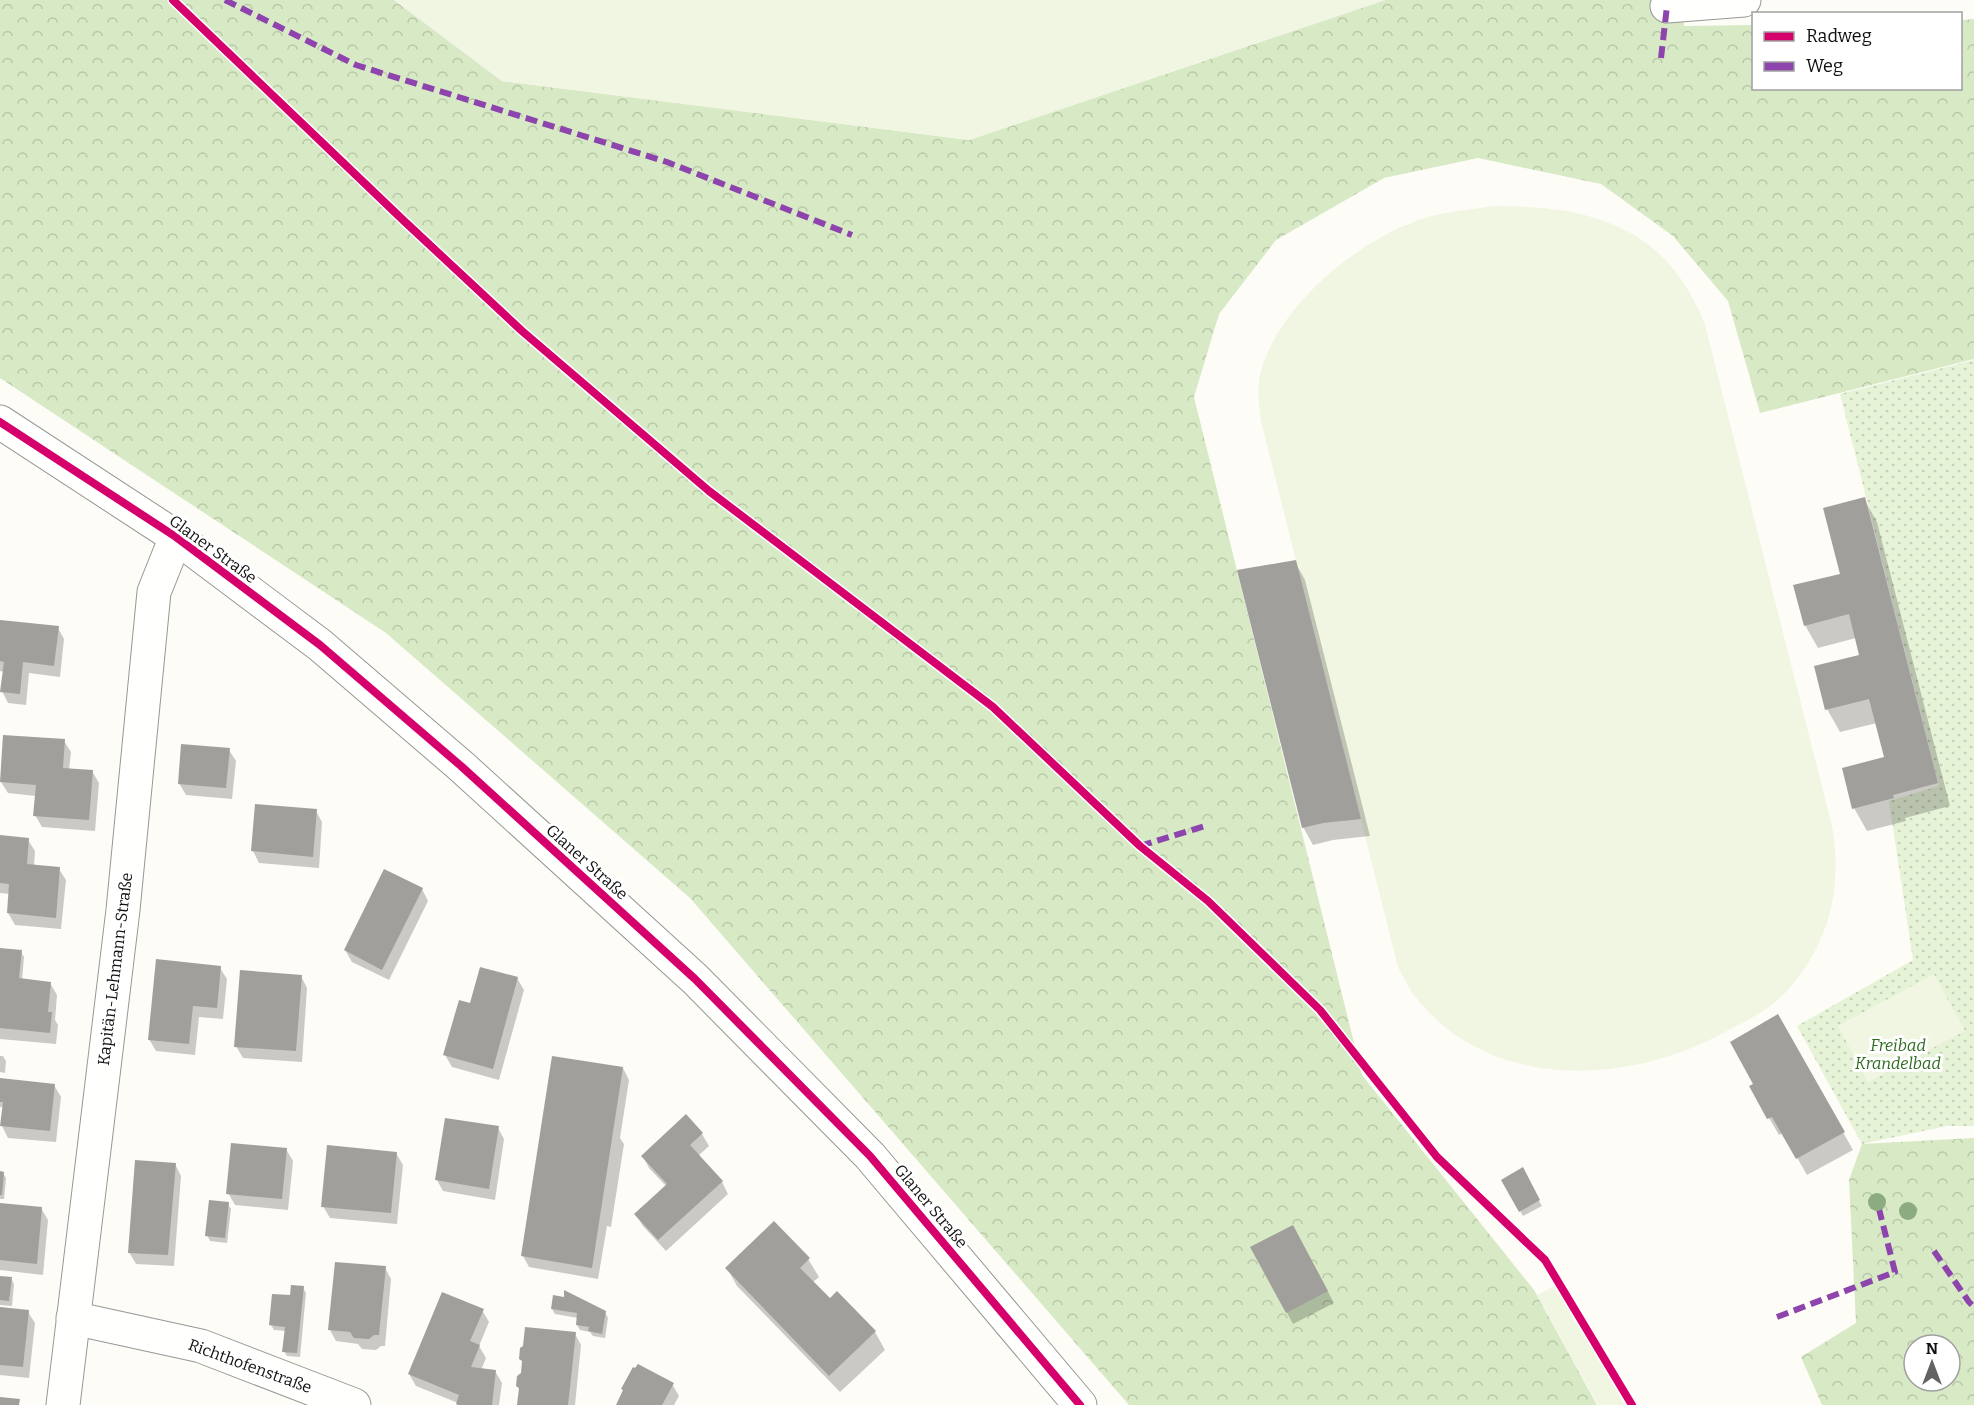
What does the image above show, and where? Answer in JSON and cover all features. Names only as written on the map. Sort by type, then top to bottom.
[{"type":"street","points":[[1667,6],[1744,0]]},
{"type":"street","name":"Glaner Straße","points":[[0,422],[176,537],[320,645],[453,758],[695,979],[870,1156],[1080,1405]]},
{"type":"street","name":"Kapitän-Lehmann-Straße","points":[[63,1405],[123,910],[154,592],[176,537]]},
{"type":"street","name":"Richthofenstraße","points":[[73,1318],[201,1346],[354,1405]]},
{"type":"green space","points":[[0,0],[394,0],[502,81],[969,140],[1385,0],[1683,0],[1684,26],[1752,25],[1752,90],[1962,90],[1962,20],[1974,19],[1974,359],[1760,413],[1728,301],[1673,236],[1601,184],[1478,158],[1384,178],[1276,240],[1219,314],[1194,397],[1362,1075],[1534,1290],[1597,1405],[1129,1405],[690,898],[386,633],[0,378]]},
{"type":"green space","points":[[394,0],[1385,0],[969,140],[502,81]]},
{"type":"green space","points":[[1496,206],[1564,211],[1595,218],[1623,229],[1648,244],[1670,265],[1689,292],[1705,325],[1832,826],[1835,849],[1834,894],[1822,936],[1799,976],[1778,1000],[1747,1020],[1684,1051],[1643,1063],[1600,1070],[1557,1070],[1515,1062],[1476,1047],[1441,1024],[1411,991],[1398,967],[1260,415],[1259,381],[1269,349],[1284,324],[1325,277],[1376,240],[1402,227],[1436,215]]},
{"type":"green space","name":"Freibad Krandelbad","points":[[1974,360],[1974,1126],[1947,1126],[1862,1144],[1797,1026],[1913,960],[1889,801],[1939,786],[1840,394]]},
{"type":"green space","points":[[1934,974],[1965,1031],[1868,1082],[1838,1026]]},
{"type":"green space","points":[[1974,1138],[1974,1405],[1822,1405],[1801,1357],[1856,1323],[1849,1180],[1862,1144]]},
{"type":"green space","points":[[1557,1285],[1625,1405],[1598,1405],[1537,1295]]},
{"type":"building","points":[[1865,497],[1938,783],[1852,809],[1842,768],[1884,757],[1869,699],[1825,710],[1814,666],[1859,655],[1849,614],[1804,626],[1793,585],[1840,574],[1823,508]]},
{"type":"building","points":[[1296,560],[1361,819],[1302,828],[1237,570]]},
{"type":"building","points":[[0,620],[59,626],[54,666],[23,662],[20,694],[0,692],[4,662],[0,661]]},
{"type":"building","points":[[3,735],[65,739],[63,768],[93,770],[89,820],[33,816],[36,785],[0,782]]},
{"type":"building","points":[[181,744],[230,748],[226,788],[178,784]]},
{"type":"building","points":[[255,804],[317,809],[313,857],[251,851]]},
{"type":"building","points":[[0,835],[29,838],[27,864],[60,867],[56,918],[7,913],[9,884],[0,883]]},
{"type":"building","points":[[384,869],[423,888],[382,970],[344,950]]},
{"type":"building","points":[[0,948],[22,950],[19,978],[51,982],[48,1012],[52,1012],[50,1033],[0,1028]]},
{"type":"building","points":[[156,959],[221,966],[217,1008],[193,1006],[189,1044],[148,1040]]},
{"type":"building","points":[[480,967],[518,977],[493,1069],[443,1055],[459,1000],[470,1003]]},
{"type":"building","points":[[240,970],[302,975],[296,1051],[234,1047]]},
{"type":"building","points":[[1778,1014],[1845,1132],[1796,1159],[1772,1117],[1767,1119],[1749,1086],[1753,1084],[1730,1042]]},
{"type":"building","points":[[552,1056],[623,1067],[592,1268],[521,1256]]},
{"type":"building","points":[[0,1078],[55,1084],[50,1131],[0,1126],[3,1102],[0,1102]]},
{"type":"building","points":[[686,1114],[703,1133],[690,1145],[723,1181],[658,1240],[634,1214],[667,1184],[641,1156]]},
{"type":"building","points":[[445,1118],[499,1126],[489,1189],[435,1180]]},
{"type":"building","points":[[231,1143],[287,1148],[282,1199],[226,1194]]},
{"type":"building","points":[[327,1145],[397,1152],[391,1213],[321,1207]]},
{"type":"building","points":[[135,1160],[176,1163],[168,1255],[128,1253]]},
{"type":"building","points":[[1523,1167],[1540,1200],[1519,1212],[1501,1180]]},
{"type":"building","points":[[0,1171],[4,1172],[2,1195],[0,1195]]},
{"type":"building","points":[[209,1200],[229,1202],[225,1238],[205,1236]]},
{"type":"building","points":[[0,1203],[42,1207],[37,1264],[0,1260]]},
{"type":"building","points":[[774,1221],[810,1258],[800,1268],[830,1298],[837,1291],[876,1331],[829,1376],[725,1268]]},
{"type":"building","points":[[1293,1225],[1328,1291],[1286,1313],[1250,1247]]},
{"type":"building","points":[[335,1262],[386,1266],[379,1335],[374,1335],[369,1339],[354,1338],[350,1332],[328,1330]]},
{"type":"building","points":[[0,1276],[12,1277],[9,1301],[0,1300]]},
{"type":"building","points":[[291,1285],[304,1286],[297,1353],[282,1352],[285,1327],[269,1325],[272,1294],[290,1295]]},
{"type":"building","points":[[564,1290],[606,1311],[602,1334],[588,1331],[589,1327],[576,1325],[577,1313],[551,1309],[553,1295],[564,1297]]},
{"type":"building","points":[[442,1292],[484,1309],[470,1341],[480,1345],[471,1367],[496,1370],[492,1405],[458,1405],[456,1404],[459,1395],[408,1374]]},
{"type":"building","points":[[0,1307],[29,1310],[23,1367],[0,1365]]},
{"type":"building","points":[[525,1327],[576,1332],[568,1405],[517,1405],[519,1388],[516,1386],[517,1376],[521,1373],[522,1361],[519,1359]]},
{"type":"building","points":[[638,1364],[674,1383],[662,1405],[616,1405],[623,1390],[621,1389],[633,1367],[635,1368]]},
{"type":"building","points":[[0,1397],[20,1399],[19,1405],[0,1405]]},
{"type":"marked path","points":[[225,0],[356,65],[667,162],[852,235]]},
{"type":"marked path","points":[[1661,58],[1667,6]]},
{"type":"marked path","points":[[1140,846],[1205,826]]},
{"type":"marked path","points":[[1777,1317],[1895,1272],[1878,1205]]},
{"type":"marked path","points":[[1934,1251],[1974,1307]]},
{"type":"cycle path","points":[[173,0],[522,331],[709,491],[993,707],[1140,846],[1208,901],[1320,1010],[1437,1157],[1545,1260],[1632,1405]]},
{"type":"cycle path","points":[[0,422],[176,537],[320,645],[461,766],[695,979],[870,1156],[1080,1405]]}]
